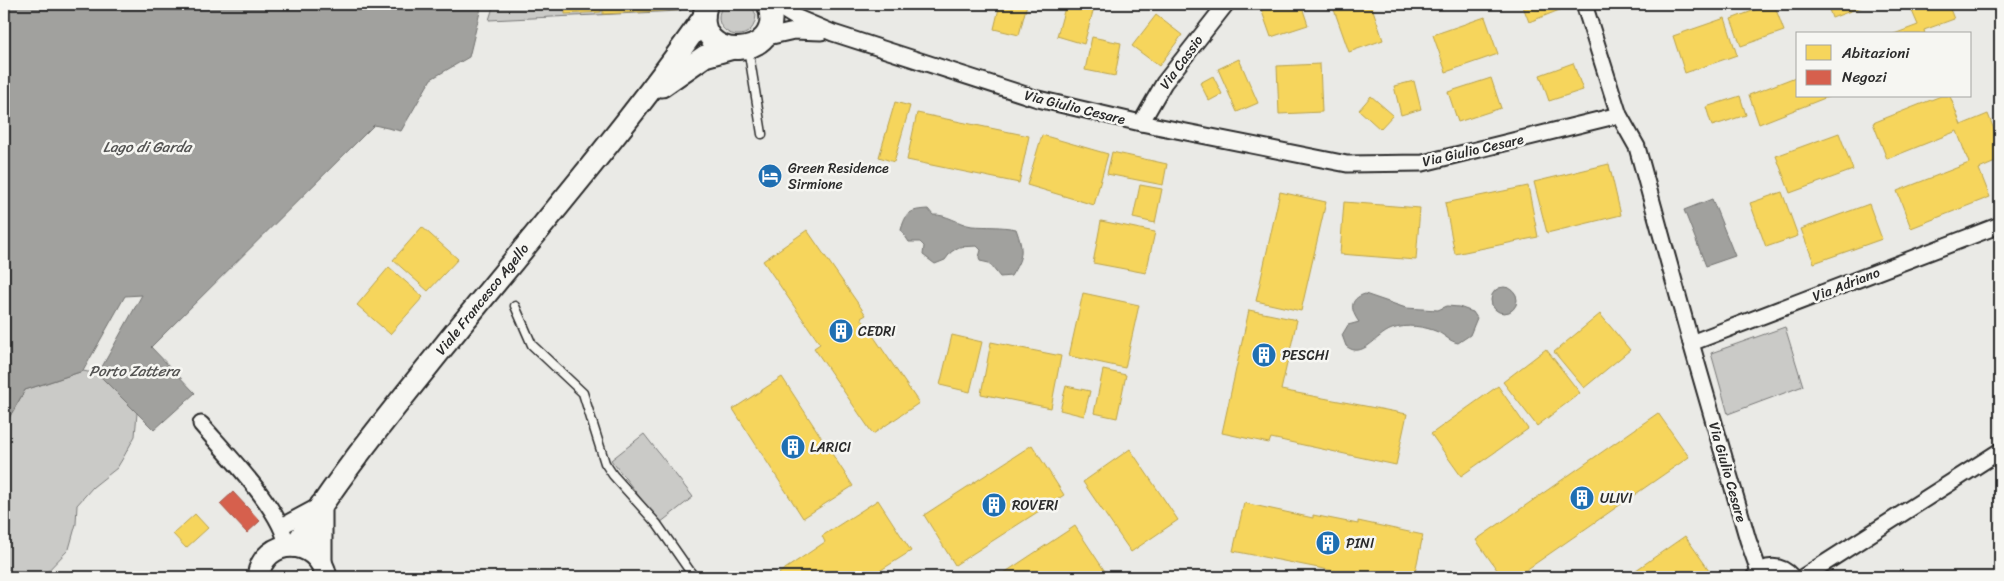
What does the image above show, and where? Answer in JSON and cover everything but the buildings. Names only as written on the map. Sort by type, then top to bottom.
[{"type":"main road","points":[[706,10],[705,24],[710,36],[722,46],[747,45],[770,22],[768,4]]},
{"type":"main road","name":"Viale Francesco Agello","points":[[288,540],[320,505],[378,428],[647,97],[706,10]]},
{"type":"main road","name":"Viale Francesco Agello","points":[[647,97],[705,56],[747,45]]},
{"type":"main road","points":[[320,505],[323,570]]},
{"type":"main road","points":[[258,577],[261,564],[272,552],[288,540],[310,551],[323,570]]},
{"type":"street","name":"Via Giulio Cesare","points":[[774,4],[795,17],[832,33],[1038,99],[1141,123],[1348,164],[1423,163],[1619,115],[1637,147],[1757,574]]},
{"type":"street","name":"Via Cassio","points":[[1141,123],[1164,83],[1226,4]]},
{"type":"street","points":[[1584,4],[1619,115]]},
{"type":"street","name":"Via Giulio Cesare","points":[[747,45],[794,30],[832,33]]},
{"type":"street","name":"Via Adriano","points":[[1691,343],[2000,225]]},
{"type":"street","points":[[202,424],[254,486],[288,540]]},
{"type":"street","points":[[1803,577],[2000,451]]},
{"type":"street","points":[[1982,463],[2000,459]]},
{"type":"street","points":[[1757,574],[1765,568],[1777,567],[1788,572],[1792,577]]},
{"type":"lane","points":[[747,45],[762,134]]},
{"type":"lane","points":[[515,306],[532,345],[583,393],[605,463],[651,517],[694,577]]},
{"type":"shaded area","points":[[494,4],[683,4],[680,11],[489,20]]},
{"type":"shaded area","points":[[724,4],[751,4],[756,15],[753,26],[747,33],[731,34],[724,30],[720,23],[719,14]]},
{"type":"shaded area","points":[[1785,327],[1803,386],[1728,414],[1711,353]]},
{"type":"shaded area","points":[[83,371],[98,374],[137,413],[135,436],[117,468],[93,487],[77,505],[76,524],[69,549],[42,577],[4,577],[4,423],[6,423],[25,390]]},
{"type":"shaded area","points":[[644,434],[693,497],[660,523],[611,460]]},
{"type":"water","name":"Lago di Garda","points":[[4,4],[482,4],[469,57],[431,79],[401,131],[374,125],[151,347],[195,393],[154,430],[98,374],[142,295],[125,296],[83,371],[25,390],[6,423],[4,423]]},
{"type":"water","points":[[1712,199],[1735,256],[1706,266],[1684,210]]},
{"type":"water","points":[[928,209],[933,215],[943,216],[967,225],[1016,229],[1021,254],[1011,276],[1000,277],[989,263],[980,261],[981,250],[977,246],[959,247],[951,252],[945,260],[935,264],[923,255],[924,246],[920,242],[909,242],[901,230],[905,219],[910,213]]},
{"type":"water","points":[[1504,287],[1513,291],[1517,300],[1513,309],[1504,313],[1495,309],[1491,300],[1495,291]]},
{"type":"water","points":[[1365,294],[1406,308],[1438,310],[1447,306],[1459,307],[1473,312],[1477,318],[1470,335],[1458,343],[1433,330],[1415,326],[1392,329],[1364,348],[1352,350],[1346,346],[1342,335],[1348,325],[1359,322],[1354,314],[1353,306],[1356,299]]},
{"type":"place","name":"Green Residence Sirmione","points":[[770,176]]},
{"type":"place","name":"CEDRI","points":[[841,331]]},
{"type":"place","name":"PESCHI","points":[[1264,355]]},
{"type":"place","name":"LARICI","points":[[793,447]]},
{"type":"place","name":"ULIVI","points":[[1582,498]]},
{"type":"place","name":"ROVERI","points":[[994,505]]},
{"type":"place","name":"PINI","points":[[1328,543]]},
{"type":"water label","name":"Porto Zattera","points":[[134,371]]}]
